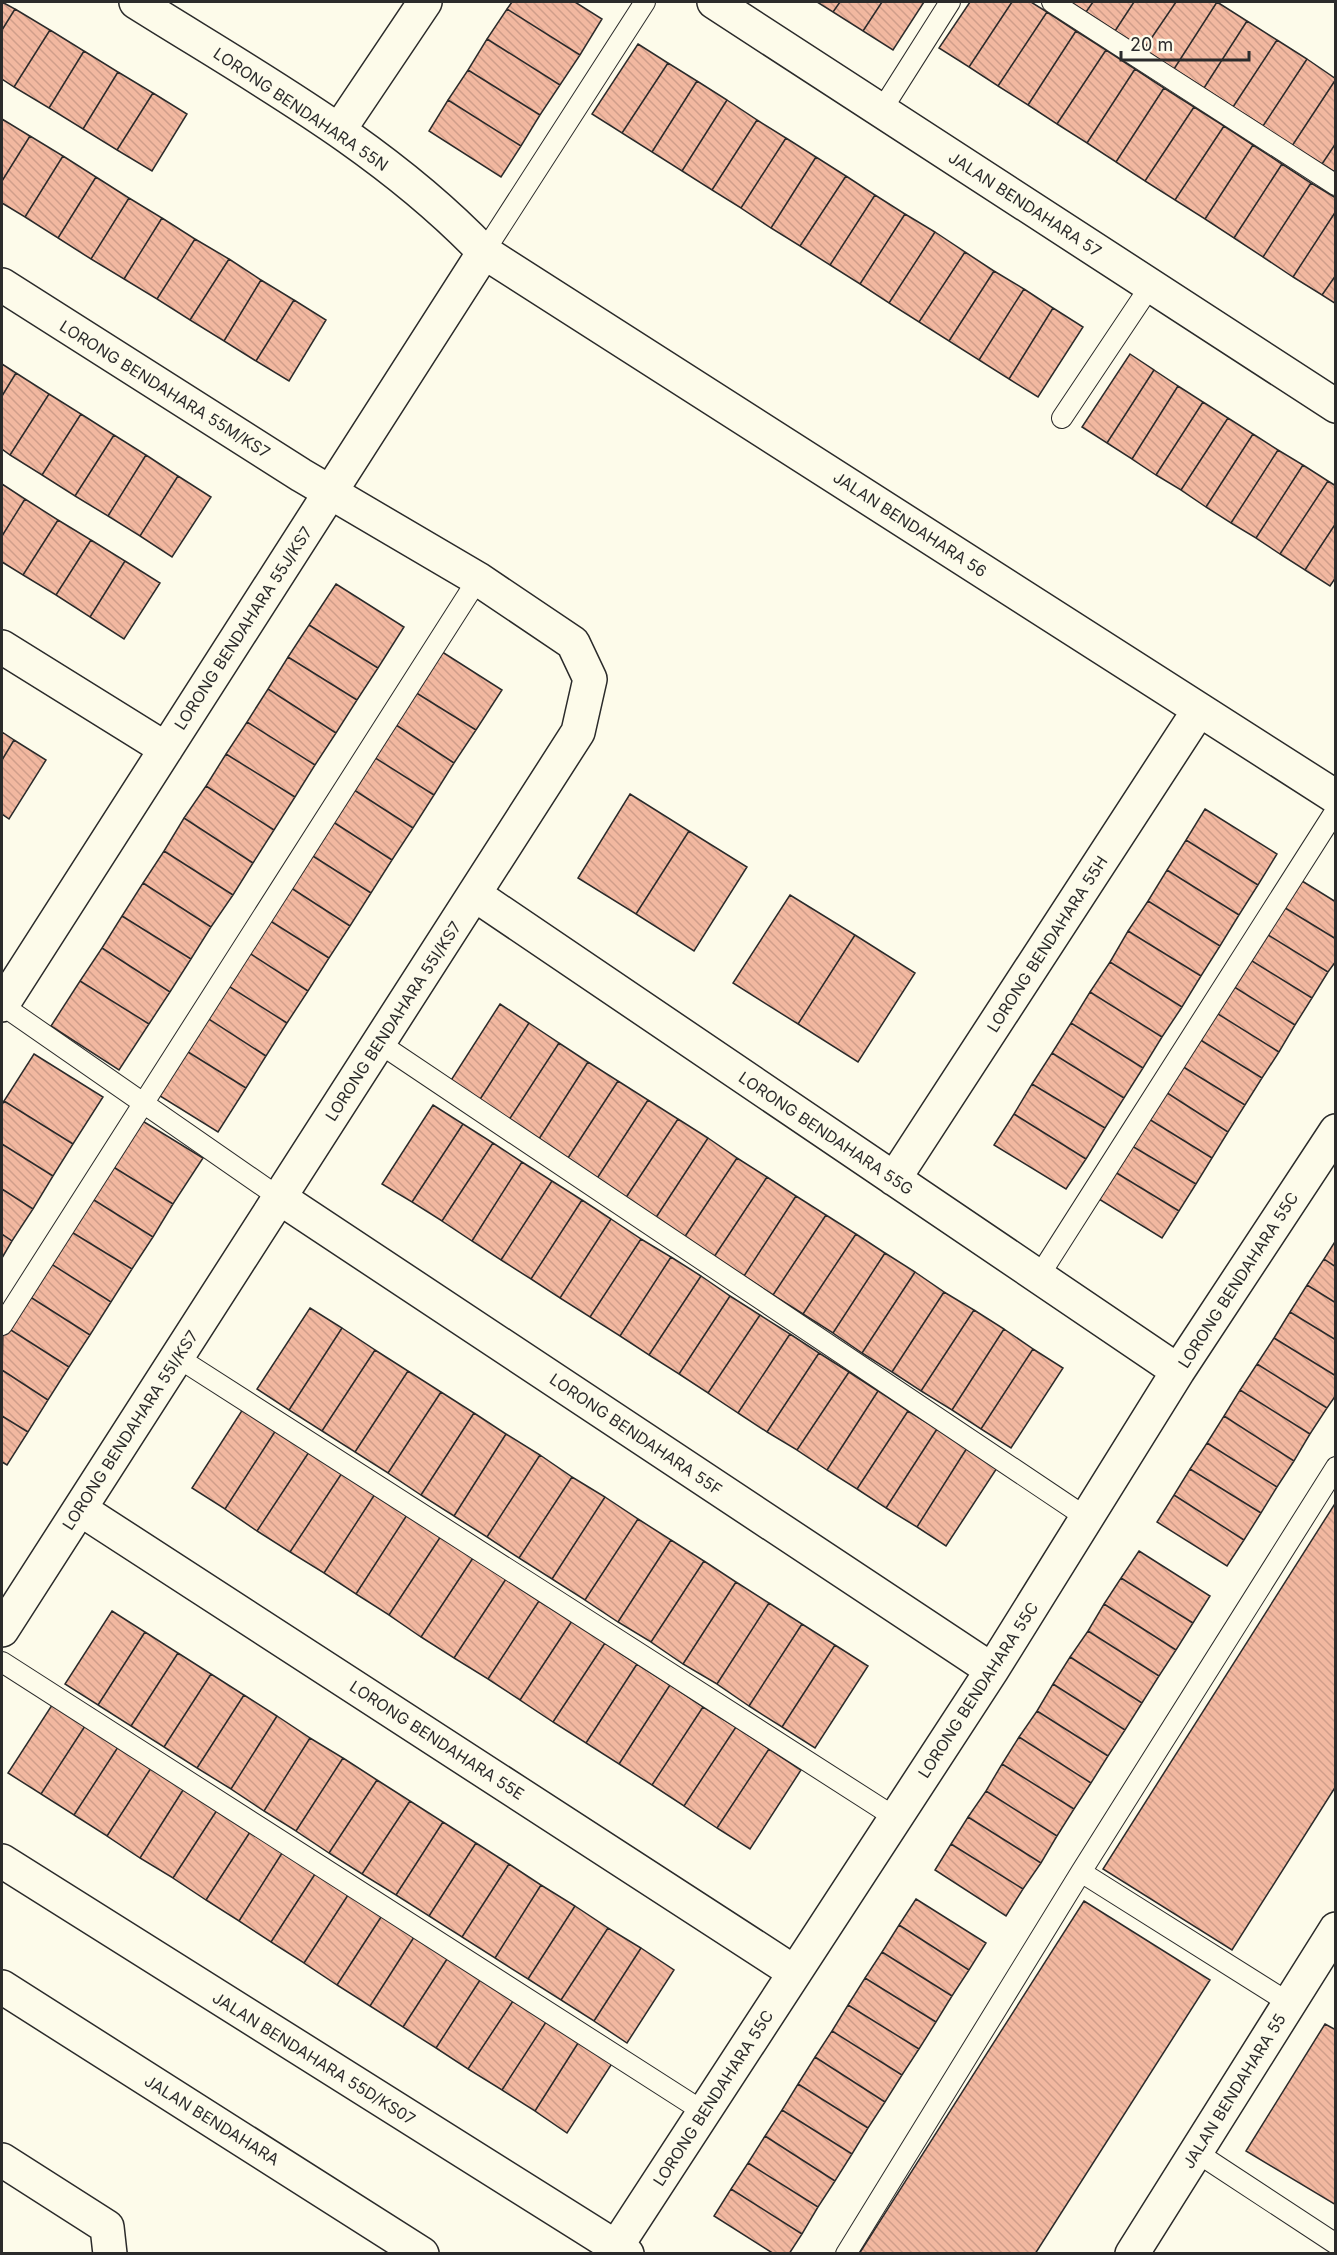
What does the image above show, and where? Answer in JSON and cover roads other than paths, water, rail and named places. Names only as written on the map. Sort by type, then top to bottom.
[{"type":"street","name":"LORONG BENDAHARA 55N","points":[[136,2],[339,130],[402,176],[484,252]]},
{"type":"street","points":[[339,130],[425,2]]},
{"type":"street","name":"JALAN BENDAHARA 57","points":[[714,2],[1335,406]]},
{"type":"street","name":"LORONG BENDAHARA 55J/KS7","points":[[2,1005],[484,252]]},
{"type":"street","name":"JALAN BENDAHARA 56","points":[[484,252],[1335,797]]},
{"type":"street","name":"LORONG BENDAHARA 55M/KS7","points":[[2,285],[330,493]]},
{"type":"street","name":"LORONG BENDAHARA 55I/KS7","points":[[5,1616],[80,1509],[578,732],[590,679],[573,643],[478,579],[330,493]]},
{"type":"street","points":[[2,647],[166,749]]},
{"type":"street","name":"LORONG BENDAHARA 55H","points":[[894,1179],[1200,710]]},
{"type":"street","name":"LORONG BENDAHARA 55G","points":[[474,894],[1178,1371]]},
{"type":"street","name":"LORONG BENDAHARA 55C","points":[[621,2250],[704,2112],[992,1670],[1178,1371],[1335,1131]]},
{"type":"street","name":"LORONG BENDAHARA 55F","points":[[280,1198],[992,1670]]},
{"type":"street","name":"LORONG BENDAHARA 55E","points":[[80,1509],[795,1972]]},
{"type":"street","name":"JALAN BENDAHARA 55D/KS07","points":[[2,1862],[621,2250]]},
{"type":"street","name":"JALAN BENDAHARA 55","points":[[1132,2253],[1334,1934]]},
{"type":"street","name":"JALAN BENDAHARA","points":[[2,1987],[422,2253]]},
{"type":"street","points":[[2,2160],[107,2227],[110,2253]]},
{"type":"lane","points":[[484,252],[645,2]]},
{"type":"lane","points":[[881,111],[950,2]]},
{"type":"lane","points":[[1052,2],[1335,185]]},
{"type":"lane","points":[[1062,418],[1151,285]]},
{"type":"lane","points":[[2,1325],[478,579]]},
{"type":"lane","points":[[1038,1276],[1335,810]]},
{"type":"lane","points":[[2,1005],[280,1198]]},
{"type":"lane","points":[[379,1043],[1087,1518]]},
{"type":"lane","points":[[177,1357],[896,1818]]},
{"type":"lane","points":[[846,2253],[1080,1872],[1335,1467]]},
{"type":"lane","points":[[2,1662],[704,2112]]},
{"type":"lane","points":[[1080,1872],[1289,2003]]},
{"type":"lane","points":[[1196,2152],[1335,2244]]}]
